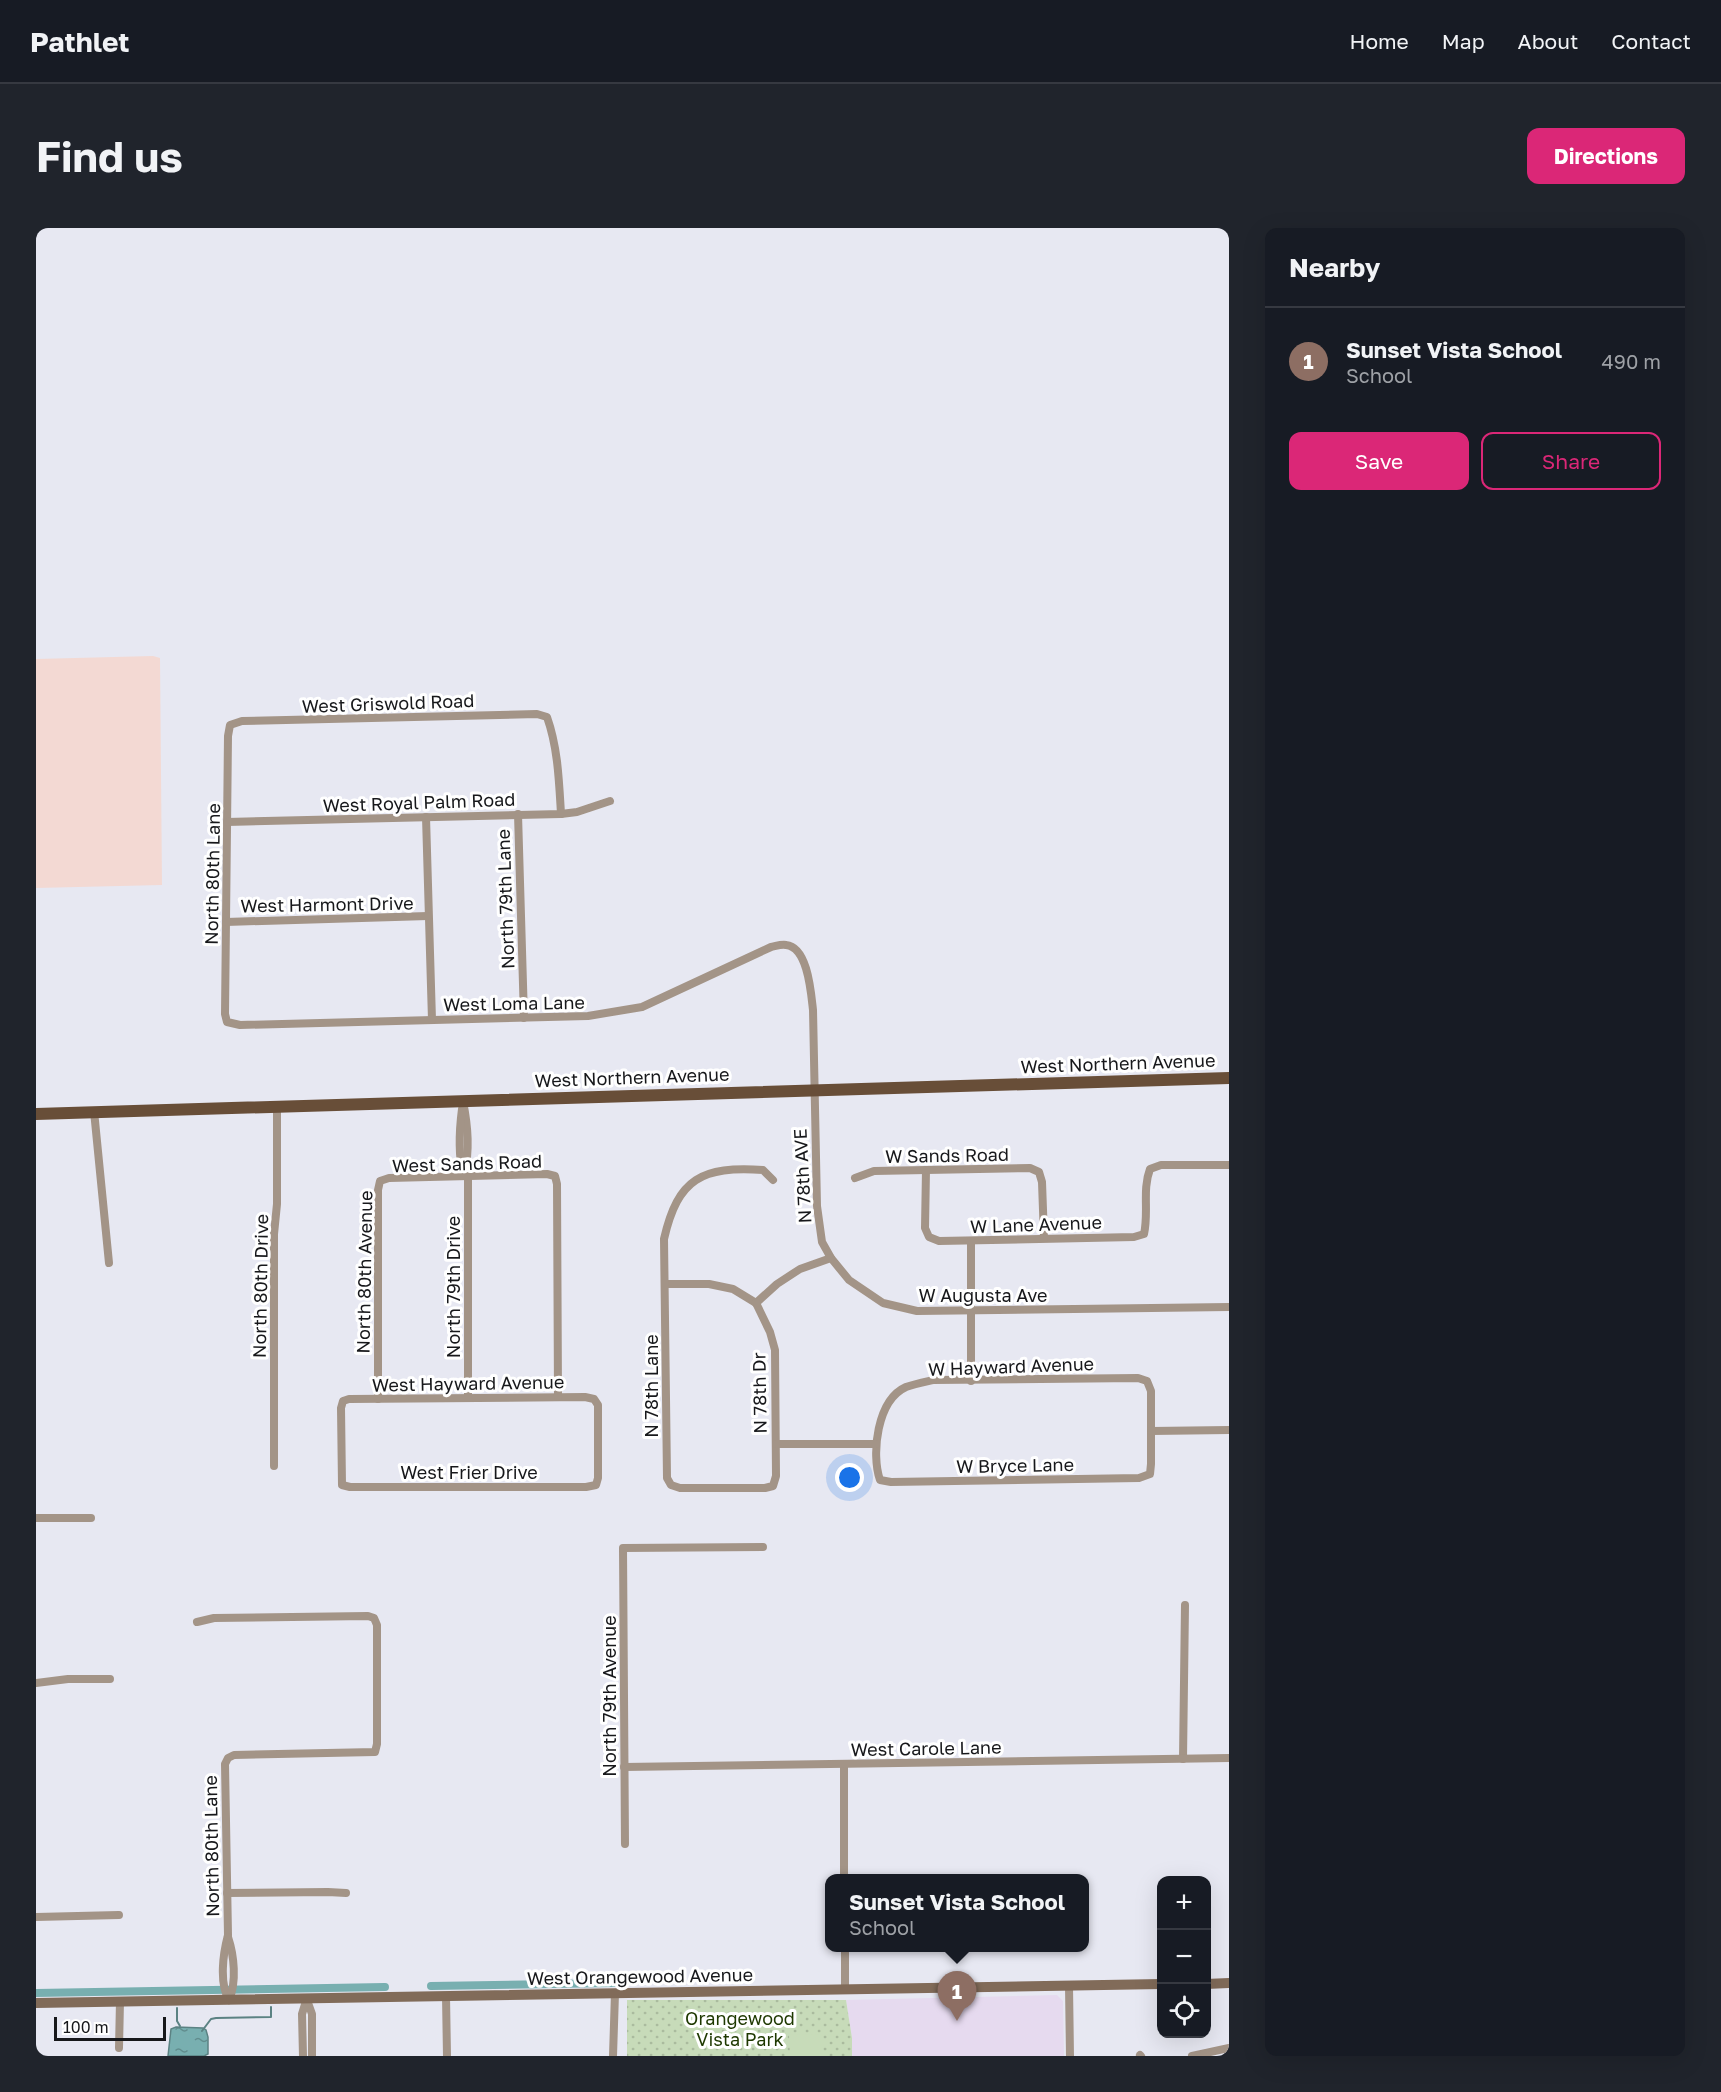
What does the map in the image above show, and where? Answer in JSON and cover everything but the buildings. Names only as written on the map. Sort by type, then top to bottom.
[{"type":"main road","name":"West Northern Avenue","points":[[36,1114],[1229,1078]]},
{"type":"street","name":"West Griswold Road","points":[[230,725],[242,722],[537,714],[547,717],[558,765],[561,814]]},
{"type":"street","name":"North 80th Lane","points":[[227,1022],[225,1014],[228,736],[230,725]]},
{"type":"street","name":"West Royal Palm Road","points":[[227,822],[561,814],[577,812],[610,801]]},
{"type":"street","name":"North 79th Lane","points":[[518,814],[524,1018]]},
{"type":"street","points":[[426,817],[432,1020]]},
{"type":"street","name":"West Harmont Drive","points":[[226,922],[428,916]]},
{"type":"street","name":"West Loma Lane","points":[[227,1022],[240,1025],[588,1016],[642,1007],[771,947],[788,945],[798,951],[810,985],[813,1010],[814,1089]]},
{"type":"street","name":"N 78th AVE","points":[[814,1089],[817,1206],[822,1242],[831,1258]]},
{"type":"street","name":"North 79th Drive","points":[[463,1101],[460,1128],[466,1176],[468,1398]]},
{"type":"street","name":"North 80th Drive","points":[[274,1466],[274,1234],[277,1204],[277,1106]]},
{"type":"street","points":[[94,1111],[109,1263]]},
{"type":"street","name":"W Lane Avenue","points":[[926,1170],[925,1228],[929,1238],[939,1241],[971,1241],[1134,1237],[1144,1234],[1146,1180],[1150,1169],[1161,1165],[1229,1165]]},
{"type":"street","points":[[773,1180],[763,1170],[737,1168],[704,1174],[682,1191],[670,1213],[664,1239],[666,1284],[709,1284],[733,1289],[756,1303],[777,1284],[800,1269],[831,1258]]},
{"type":"street","name":"W Sands Road","points":[[855,1178],[874,1171],[1030,1168],[1039,1172],[1042,1182],[1044,1238]]},
{"type":"street","name":"West Sands Road","points":[[380,1181],[389,1178],[547,1174],[555,1176],[557,1184],[558,1397]]},
{"type":"street","name":"North 80th Avenue","points":[[378,1399],[378,1190],[380,1181]]},
{"type":"street","points":[[971,1241],[971,1381]]},
{"type":"street","name":"W Augusta Ave","points":[[831,1258],[849,1280],[883,1303],[917,1311],[1229,1307]]},
{"type":"street","name":"N 78th Lane","points":[[666,1284],[667,1478],[671,1485],[680,1488],[765,1488],[773,1486]]},
{"type":"street","name":"N 78th Dr","points":[[756,1303],[770,1332],[775,1350],[776,1476],[773,1486]]},
{"type":"street","name":"W Hayward Avenue","points":[[880,1480],[877,1470],[876,1444],[882,1418],[892,1400],[904,1388],[933,1380],[1138,1378],[1147,1381],[1151,1391],[1151,1431]]},
{"type":"street","name":"West Hayward Avenue","points":[[342,1485],[341,1408],[343,1401],[349,1399],[558,1397],[594,1399],[598,1405],[598,1478],[596,1485]]},
{"type":"street","points":[[1151,1431],[1229,1430]]},
{"type":"street","name":"W Bryce Lane","points":[[880,1480],[891,1482],[1139,1478],[1150,1474],[1151,1431]]},
{"type":"street","points":[[776,1444],[876,1444]]},
{"type":"street","name":"West Frier Drive","points":[[342,1485],[350,1487],[586,1487],[596,1485]]},
{"type":"street","points":[[36,1518],[91,1518]]},
{"type":"street","name":"North 79th Avenue","points":[[625,1844],[623,1548],[763,1546]]},
{"type":"street","points":[[1183,1759],[1185,1605]]},
{"type":"street","name":"North 80th Lane","points":[[197,1622],[214,1618],[368,1616],[374,1618],[377,1625],[377,1744],[375,1752],[234,1755],[228,1758],[225,1764],[228,1935],[224,1950],[228,1960],[229,1991]]},
{"type":"street","points":[[36,1683],[68,1679],[110,1679]]},
{"type":"street","name":"West Carole Lane","points":[[624,1767],[1229,1758]]},
{"type":"street","points":[[843,1764],[844,1874]]},
{"type":"street","points":[[227,1893],[346,1893]]},
{"type":"street","points":[[36,1917],[119,1915]]},
{"type":"street","points":[[844,1952],[845,1990]]},
{"type":"street","points":[[1211,1983],[1229,1983]]},
{"type":"street","name":"West Orangewood Avenue","points":[[36,2003],[120,2001],[229,1991],[307,1998],[1157,1984]]},
{"type":"street","points":[[1069,1986],[1070,2056]]},
{"type":"street","points":[[613,2056],[615,1993]]},
{"type":"street","points":[[446,1996],[447,2056]]},
{"type":"street","points":[[303,2056],[302,2014],[307,1998]]},
{"type":"street","points":[[307,1998],[312,2014],[312,2056]]},
{"type":"street","points":[[119,2048],[120,2001]]},
{"type":"street","points":[[302,2033],[312,2033]]},
{"type":"street","points":[[1192,2056],[1229,2048]]},
{"type":"shaded area","points":[[153,656],[160,658],[162,885],[36,888],[36,659]]},
{"type":"shaded area","points":[[1057,1995],[1063,2001],[1064,2056],[852,2056],[852,2038],[846,2000]]},
{"type":"green space","name":"Orangewood Vista Park","points":[[627,2000],[846,2000],[852,2038],[852,2056],[627,2056]]},
{"type":"green space","points":[[821,2034],[821,2056],[790,2056],[789,2035]]},
{"type":"water","points":[[176,2027],[206,2030],[208,2054],[168,2056],[171,2029]]},
{"type":"waterway","points":[[431,1986],[614,1983]]},
{"type":"waterway","points":[[36,1993],[385,1987]]},
{"type":"waterway","points":[[202,2031],[211,2019],[271,2017],[271,2007]]},
{"type":"waterway","points":[[177,2008],[177,2021],[180,2026]]},
{"type":"place","name":"Sunset Vista School","points":[[957,2021]]}]
